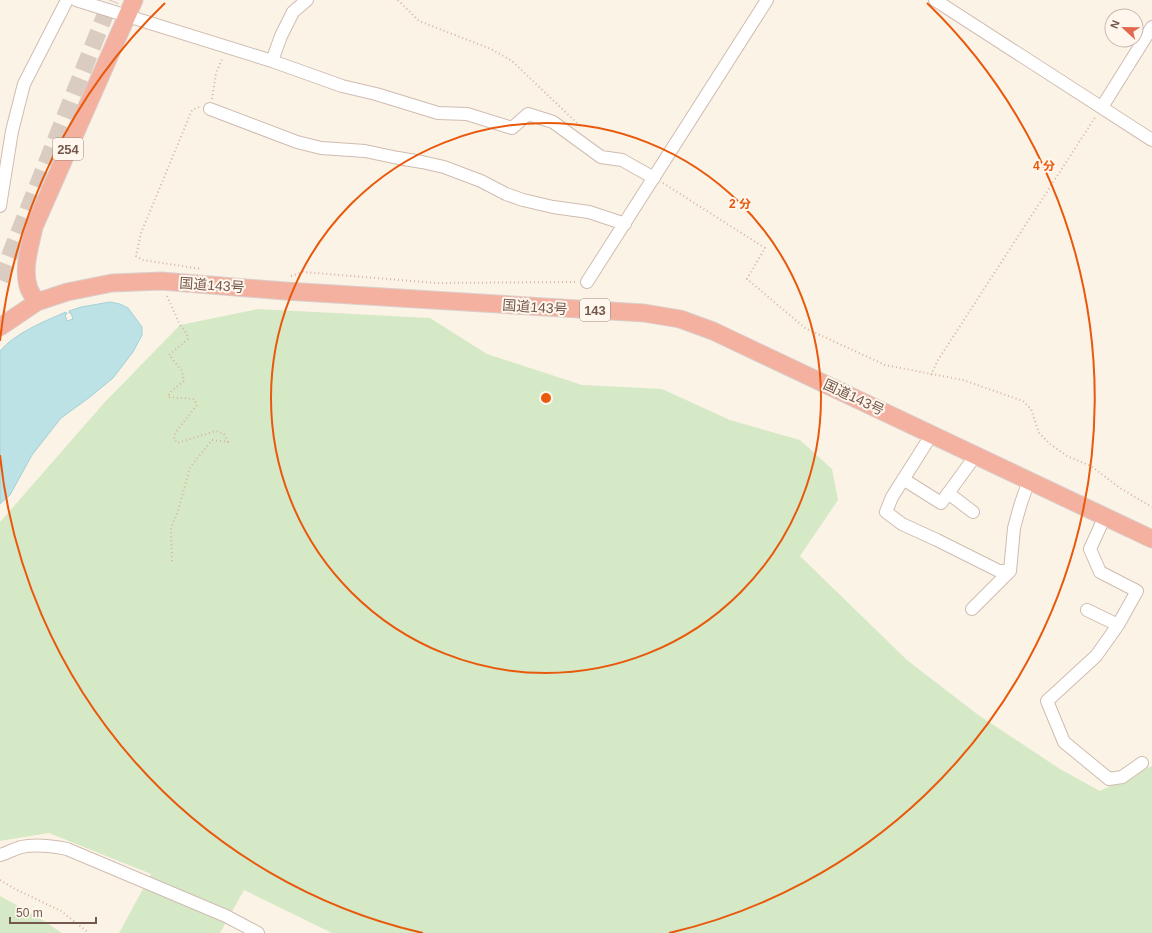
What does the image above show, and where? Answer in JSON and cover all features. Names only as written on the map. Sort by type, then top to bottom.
[{"type":"highway","name":"254","points":[[37,302],[29,289],[26,272],[28,253],[34,227],[134,0]]},
{"type":"highway","name":"国道143号","points":[[0,327],[37,302],[67,292],[112,283],[161,281],[285,291],[644,313],[680,319],[714,331],[1152,539]]},
{"type":"street","points":[[0,206],[12,131],[24,84],[67,0]]},
{"type":"street","points":[[76,0],[272,61],[342,86],[376,94],[438,113],[467,114],[512,128],[528,114],[553,122],[601,157],[622,160],[654,178]]},
{"type":"street","points":[[272,61],[281,36],[293,12],[307,0]]},
{"type":"street","points":[[587,282],[767,0]]},
{"type":"street","points":[[935,0],[1152,140]]},
{"type":"street","points":[[1102,107],[1152,27]]},
{"type":"street","points":[[210,109],[297,142],[321,148],[365,151],[444,167],[481,181],[506,194],[523,200],[553,207],[589,212],[625,224]]},
{"type":"street","points":[[932,434],[892,496],[886,512],[902,524],[999,571],[1010,571]]},
{"type":"street","points":[[903,479],[941,503],[976,455]]},
{"type":"street","points":[[972,609],[1010,571],[1014,528],[1029,480]]},
{"type":"street","points":[[948,494],[973,512]]},
{"type":"street","points":[[1105,516],[1090,549],[1100,572],[1137,591],[1118,625],[1096,656],[1047,701],[1064,742],[1108,779],[1122,777],[1142,763]]},
{"type":"street","points":[[1087,610],[1118,625]]},
{"type":"street","points":[[0,855],[21,848],[38,845],[67,849],[226,916],[258,933]]},
{"type":"path","points":[[398,0],[419,21],[491,49],[512,61],[583,129]]},
{"type":"path","points":[[204,269],[143,260],[136,256],[140,233],[192,110],[201,106],[210,109],[216,74],[226,47]]},
{"type":"path","points":[[931,374],[938,360],[1102,107]]},
{"type":"path","points":[[654,178],[765,248],[747,279],[805,328],[885,365],[963,380],[1023,401],[1031,409],[1039,433],[1050,444],[1067,456],[1091,466],[1120,488],[1152,507]]},
{"type":"path","points":[[285,291],[289,278],[303,272],[436,283],[587,282]]},
{"type":"path","points":[[161,281],[180,324],[187,334],[188,340],[169,355],[182,371],[184,381],[170,392],[168,397],[194,399],[197,405],[175,433],[174,439],[178,443],[216,431],[224,434],[228,442],[212,440],[190,467],[178,511],[171,528],[172,563]]},
{"type":"path","points":[[0,880],[15,889],[61,911],[89,933]]},
{"type":"green space","points":[[258,309],[430,318],[487,354],[582,385],[662,389],[730,420],[800,440],[832,469],[838,500],[800,556],[907,660],[977,714],[1060,769],[1100,791],[1152,766],[1152,933],[332,933],[244,890],[220,933],[119,933],[151,874],[49,833],[0,841],[0,522],[104,403],[180,325]]},
{"type":"green space","points":[[0,896],[38,917],[62,933],[0,933]]},
{"type":"water","points":[[110,302],[120,304],[128,308],[142,327],[142,335],[133,352],[113,378],[61,418],[32,455],[10,495],[0,504],[0,351],[22,333],[49,319],[66,312],[67,314],[65,315],[67,321],[73,319],[69,311],[81,307]]},
{"type":"tunnel","points":[[0,280],[111,0]]}]
